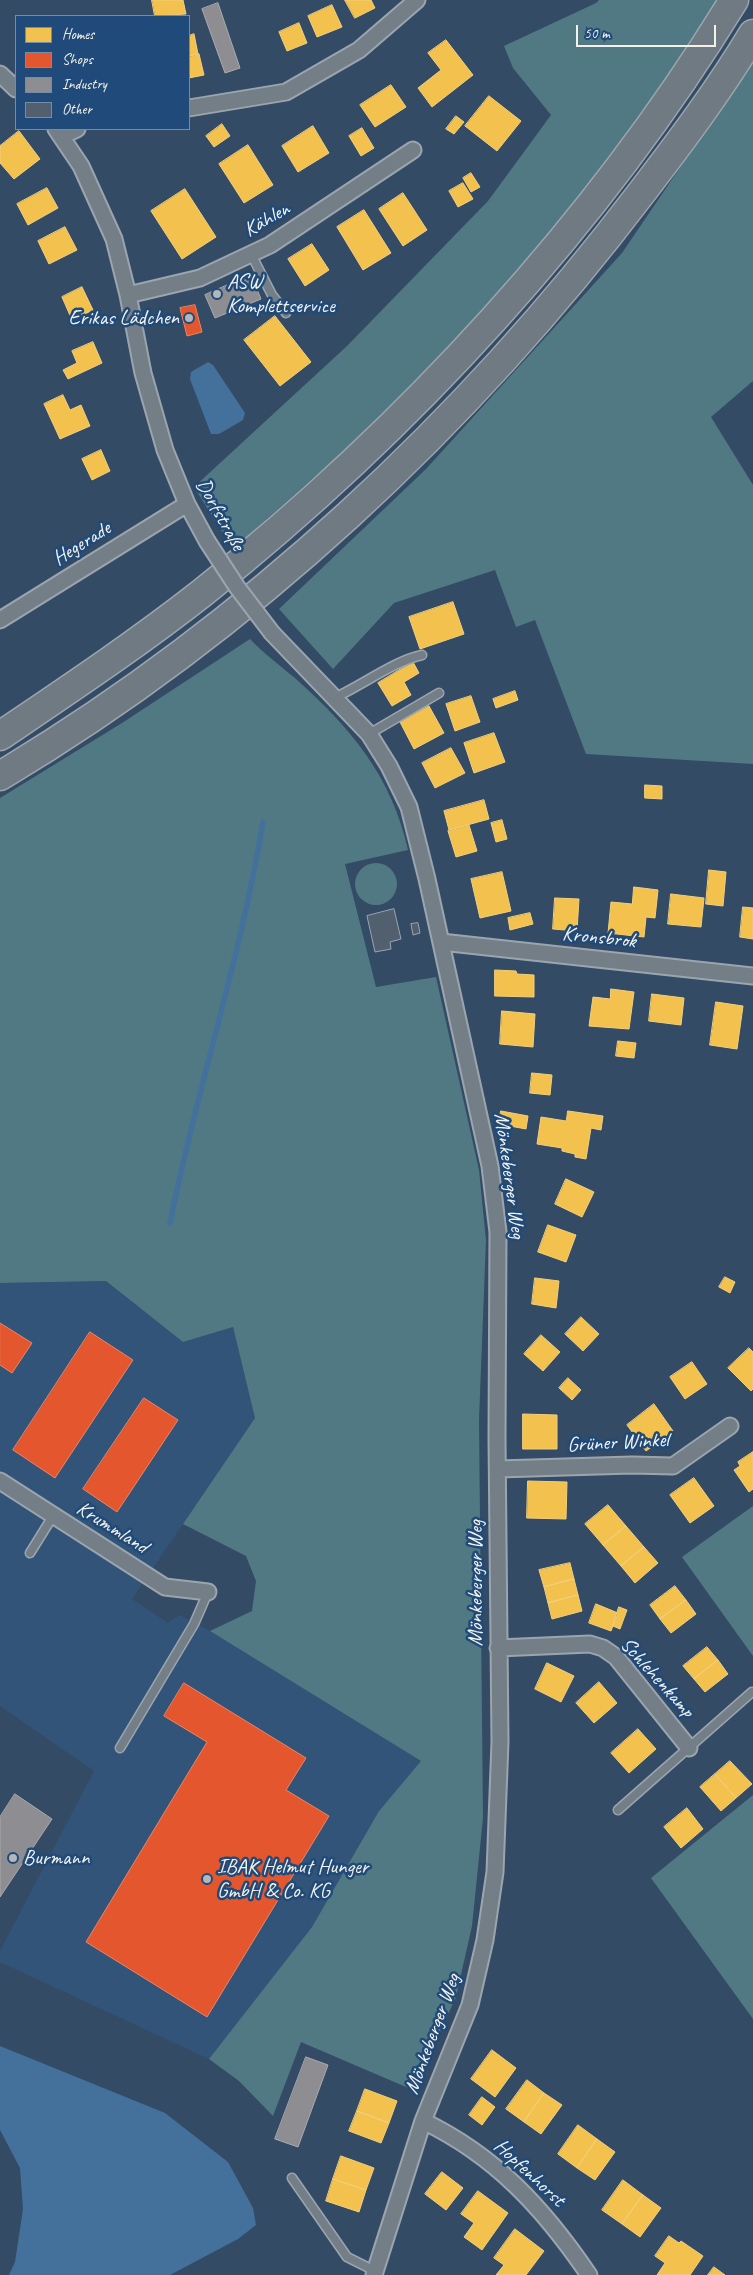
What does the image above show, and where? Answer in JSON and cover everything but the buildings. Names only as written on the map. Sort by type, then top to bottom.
[{"type":"highway","points":[[0,736],[114,659],[200,594],[309,503],[384,433],[471,343],[569,230],[635,146],[734,0]]},
{"type":"highway","points":[[0,776],[133,689],[224,620],[337,524],[410,456],[520,342],[598,251],[663,165],[753,34]]},
{"type":"street","points":[[190,108],[286,92],[359,50],[416,0]]},
{"type":"street","points":[[0,74],[15,88]]},
{"type":"street","name":"Dorfstraße","points":[[59,132],[81,166],[114,238],[128,295],[142,373],[165,450],[187,504],[207,541],[237,587],[272,633],[369,734],[389,766],[409,808],[427,879]]},
{"type":"street","name":"Kählen","points":[[128,295],[200,278],[270,245],[413,150]]},
{"type":"street","name":"Hegerade","points":[[0,620],[187,504]]},
{"type":"street","name":"Mönkeberger Weg","points":[[375,2273],[423,2121],[470,2005],[485,1940],[495,1872],[499,1788],[498,1232],[490,1166],[427,879]]},
{"type":"street","name":"Kronsbrok","points":[[441,942],[753,976]]},
{"type":"street","name":"Grüner Winkel","points":[[498,1469],[632,1465],[673,1466],[730,1426]]},
{"type":"street","name":"Krummland","points":[[0,1481],[165,1587],[208,1592]]},
{"type":"street","name":"Schlehenkamp","points":[[498,1648],[590,1644],[603,1648],[616,1657],[689,1748]]},
{"type":"street","name":"Hopfenhorst","points":[[423,2121],[449,2133],[491,2163],[527,2195],[561,2234],[589,2275]]},
{"type":"lane","points":[[251,254],[272,294],[286,313]]},
{"type":"lane","points":[[334,698],[358,687],[409,657],[422,655]]},
{"type":"lane","points":[[369,734],[439,693]]},
{"type":"lane","points":[[30,1553],[53,1516]]},
{"type":"lane","points":[[120,1748],[194,1624],[208,1592]]},
{"type":"lane","name":"Schlehenkamp","points":[[618,1810],[752,1692]]},
{"type":"lane","points":[[292,2178],[348,2257],[375,2273]]},
{"type":"shaded area","points":[[208,362],[213,365],[245,413],[243,420],[219,434],[211,434],[190,379],[191,372]]},
{"type":"shaded area","points":[[106,1281],[183,1342],[233,1327],[255,1418],[132,1599],[168,1623],[179,1615],[210,1631],[421,1761],[379,1811],[312,1927],[209,2059],[0,1962],[0,1951],[94,1771],[0,1706],[0,1283]]},
{"type":"shaded area","points":[[0,2046],[165,2113],[228,2162],[253,2208],[256,2225],[238,2239],[170,2275],[9,2275],[15,2262],[23,2209],[20,2168],[0,2130]]},
{"type":"green space","points":[[599,0],[720,0],[667,82],[549,238],[399,402],[233,549],[194,487],[347,346],[488,201],[551,115],[513,68],[504,46]]},
{"type":"green space","points":[[753,60],[753,381],[711,417],[753,485],[753,764],[586,754],[535,620],[516,627],[495,570],[394,603],[333,669],[279,609],[426,469],[622,253]]},
{"type":"green space","points":[[250,639],[316,697],[351,735],[380,777],[401,824],[408,850],[345,864],[376,987],[436,977],[479,1170],[486,1240],[479,1420],[483,1818],[472,1926],[456,1997],[413,2090],[301,2042],[273,2116],[239,2081],[209,2059],[312,1927],[379,1811],[421,1761],[210,1631],[252,1611],[256,1581],[246,1556],[183,1524],[255,1418],[233,1327],[183,1342],[106,1281],[0,1283],[0,798],[122,723]]},
{"type":"green space","points":[[376,863],[391,869],[397,884],[391,899],[376,905],[361,899],[355,884],[361,869]]},
{"type":"green space","points":[[753,1506],[753,1656],[682,1557]]},
{"type":"green space","points":[[753,1795],[753,2019],[651,1878]]},
{"type":"waterway","points":[[170,1223],[193,1122],[243,923],[263,822]]},
{"type":"place","name":"ASW Komplettservice","points":[[217,294]]},
{"type":"place","name":"Erikas Lädchen","points":[[189,318]]},
{"type":"place","name":"Burmann","points":[[13,1858]]},
{"type":"place","name":"IBAK Helmut Hunger GmbH & Co. KG","points":[[207,1879]]}]
